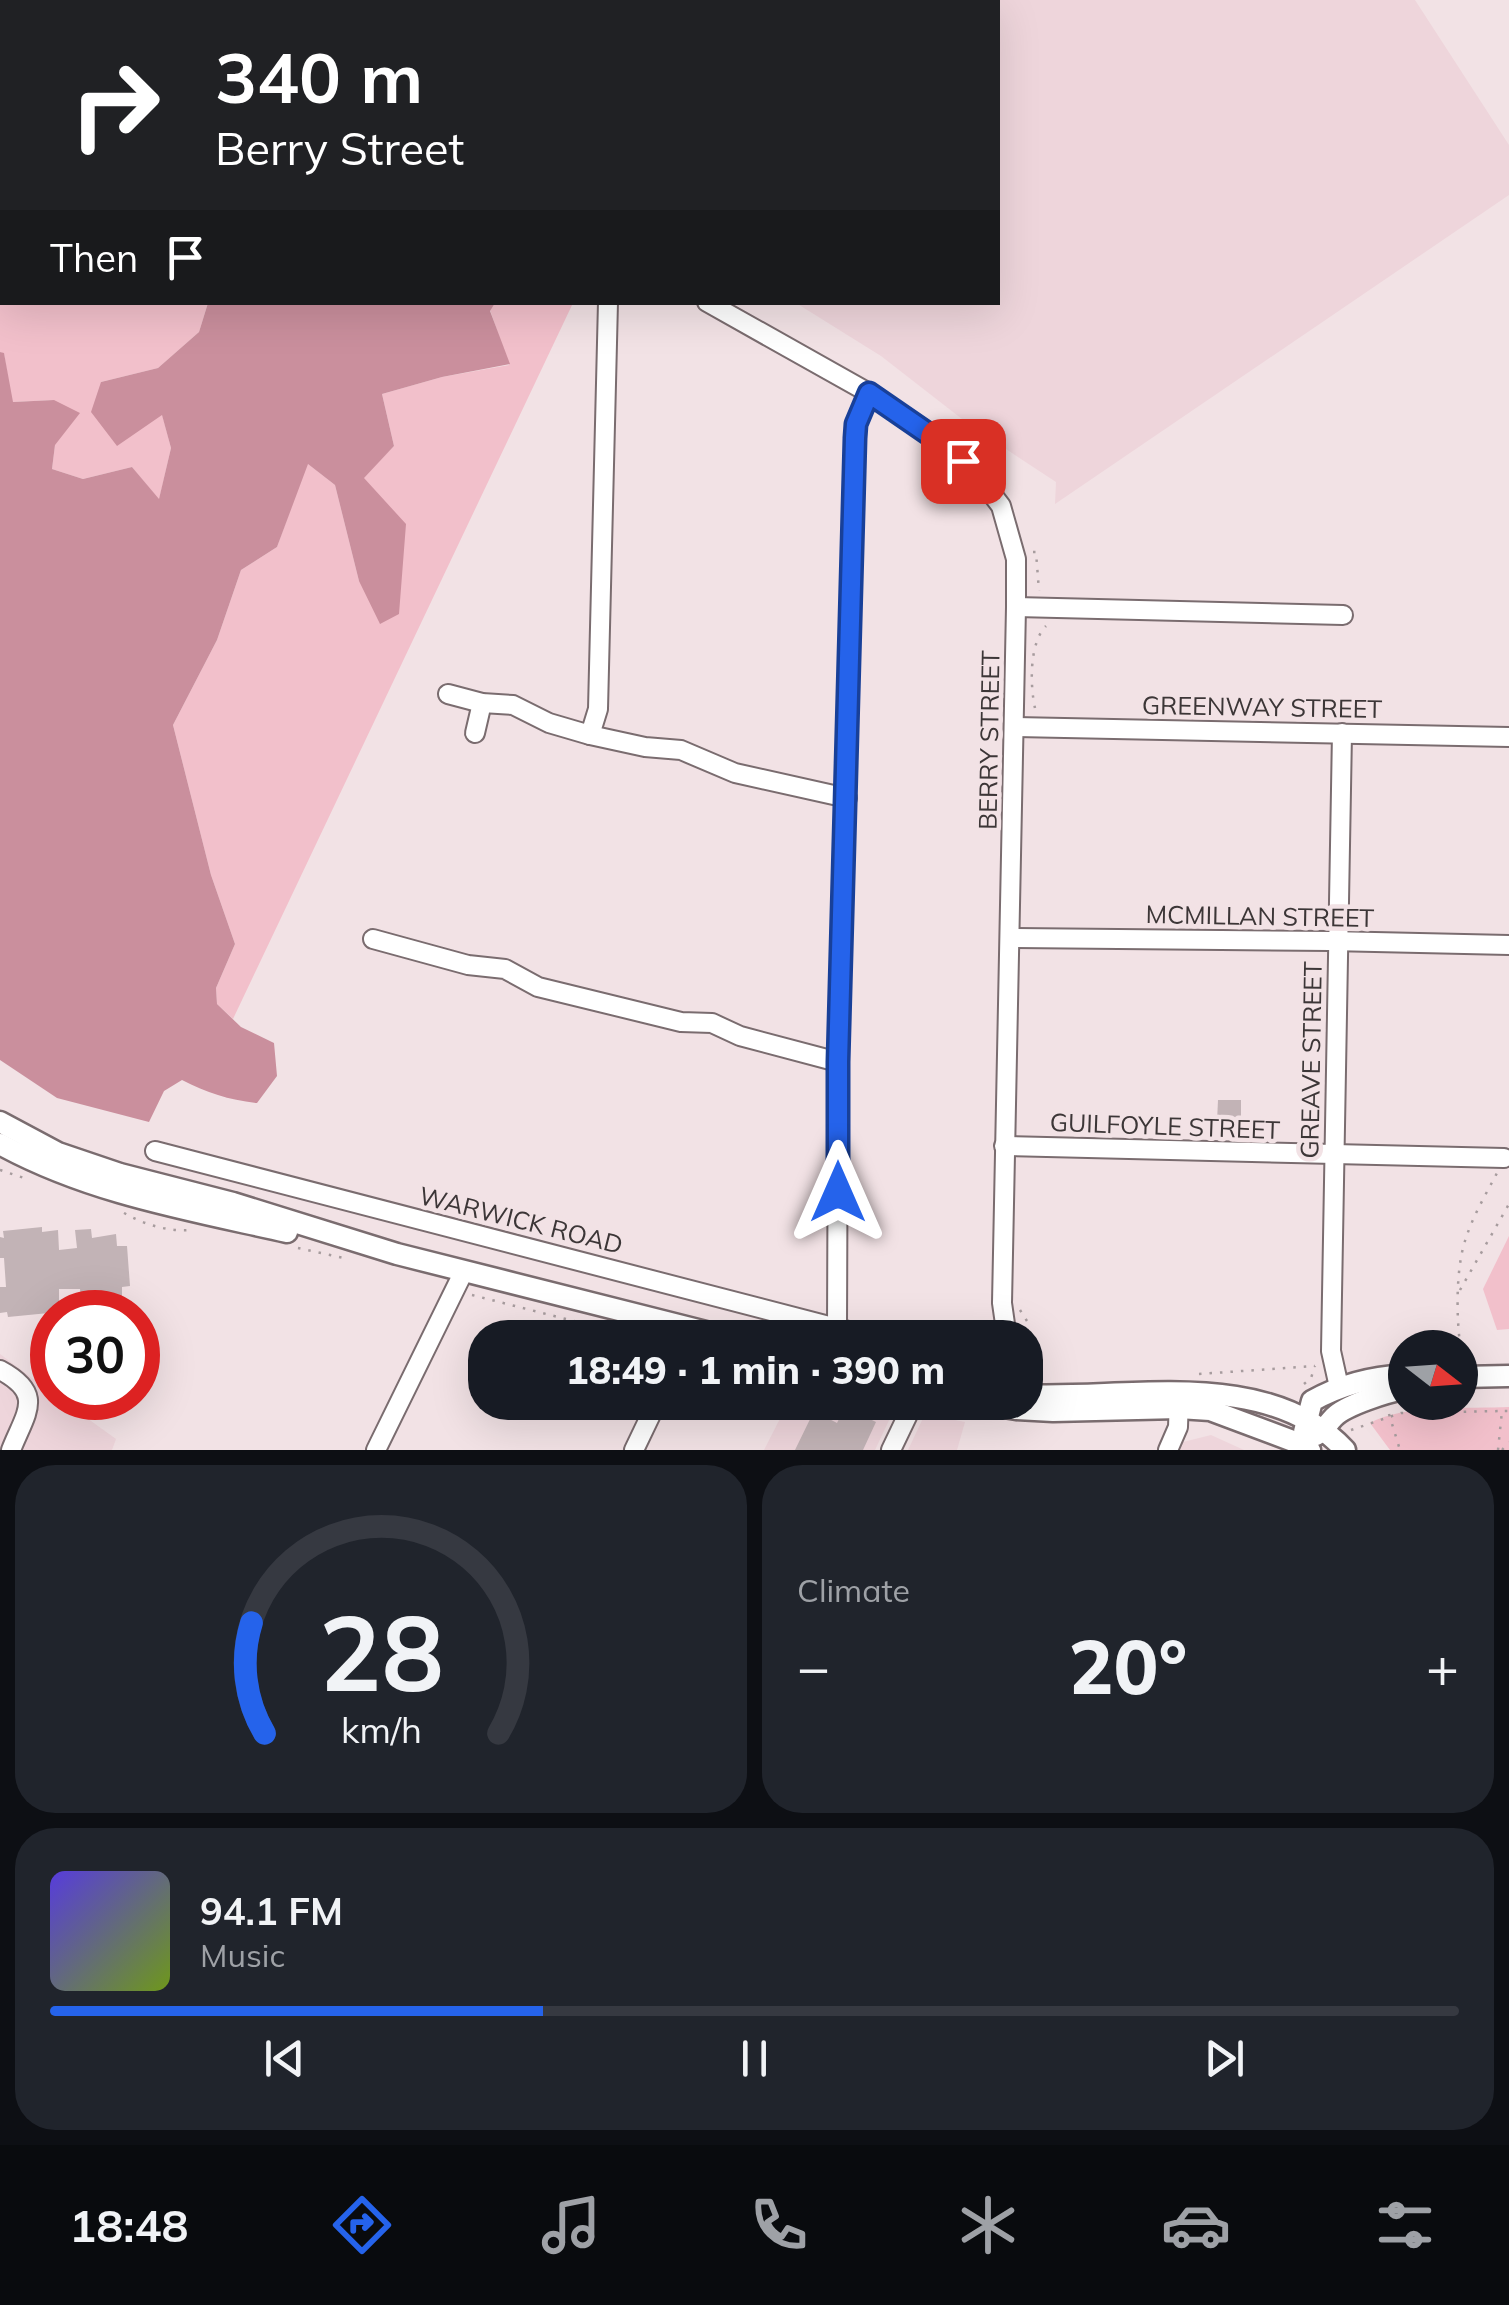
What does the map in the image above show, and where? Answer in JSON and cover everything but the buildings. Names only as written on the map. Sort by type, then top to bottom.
[{"type":"main road","points":[[0,1122],[30,1140],[86,1163],[304,1224],[397,1254],[460,1280],[634,1320]]},
{"type":"main road","points":[[0,1144],[65,1175],[105,1188],[397,1254]]},
{"type":"main road","points":[[1179,1400],[1306,1447],[1316,1424],[1312,1401],[1339,1386],[1388,1376]]},
{"type":"main road","points":[[1478,1377],[1509,1376]]},
{"type":"main road","points":[[1316,1424],[1388,1393]]},
{"type":"main road","points":[[1043,1408],[1053,1411],[1228,1395],[1280,1408],[1348,1440]]},
{"type":"street","points":[[590,735],[598,708],[608,305]]},
{"type":"street","name":"BERRY STREET","points":[[712,305],[869,393],[946,446],[979,477],[1001,506],[1016,559],[1002,1303],[1006,1320]]},
{"type":"street","points":[[837,1320],[838,1062],[855,438],[856,424],[869,393]]},
{"type":"street","points":[[1016,608],[1343,615]]},
{"type":"street","points":[[448,694],[482,703],[513,705],[549,723],[590,735],[681,750],[735,773],[847,798]]},
{"type":"street","points":[[475,732],[482,703]]},
{"type":"street","name":"GREENWAY STREET","points":[[1015,726],[1509,737]]},
{"type":"street","name":"GREAVE STREET","points":[[1339,1386],[1330,1351],[1342,733]]},
{"type":"street","name":"MCMILLAN STREET","points":[[1010,938],[1509,946]]},
{"type":"street","points":[[373,939],[468,965],[505,969],[538,987],[681,1022],[712,1022],[740,1036],[838,1062]]},
{"type":"street","name":"GUILFOYLE STREET","points":[[1004,1146],[1504,1158]]},
{"type":"street","name":"WARWICK ROAD","points":[[155,1151],[803,1320]]},
{"type":"street","points":[[376,1450],[460,1280]]},
{"type":"street","points":[[0,1370],[14,1378],[28,1395],[29,1404],[12,1450]]},
{"type":"street","points":[[1168,1450],[1178,1427],[1179,1400]]},
{"type":"street","points":[[634,1450],[648,1420]]},
{"type":"street","points":[[891,1450],[905,1420]]},
{"type":"path","points":[[1014,551],[1036,552],[1039,593],[1049,597],[1048,624],[1034,646],[1033,706],[1046,715],[1046,727]]},
{"type":"path","points":[[1458,1330],[1459,1263],[1465,1239],[1504,1158]]},
{"type":"path","points":[[0,1170],[34,1181]]},
{"type":"path","points":[[1459,1290],[1509,1204]]},
{"type":"path","points":[[115,1209],[177,1232],[204,1229]]},
{"type":"path","points":[[294,1247],[347,1258]]},
{"type":"path","points":[[460,1280],[584,1320]]},
{"type":"path","points":[[1199,1374],[1315,1366],[1304,1385]]},
{"type":"path","points":[[1383,1394],[1388,1410]]},
{"type":"path","points":[[1478,1411],[1509,1411]]},
{"type":"path","points":[[1500,1450],[1502,1411]]},
{"type":"path","points":[[1348,1440],[1388,1418]]},
{"type":"path","points":[[1391,1420],[1400,1450]]},
{"type":"path","points":[[1500,1450],[1509,1442]]},
{"type":"shaded area","points":[[1000,0],[1415,0],[1509,145],[1509,195],[1055,504],[1056,482],[971,426],[881,356],[799,305],[1000,305]]},
{"type":"shaded area","points":[[0,305],[207,305],[199,332],[158,368],[101,382],[162,414],[171,448],[159,500],[132,467],[83,479],[52,469],[54,400],[12,402],[4,354],[0,352]]},
{"type":"shaded area","points":[[207,305],[494,305],[490,311],[510,364],[382,394],[394,446],[364,478],[406,524],[399,614],[380,624],[359,581],[335,485],[308,464],[277,547],[241,570],[217,640],[173,725],[211,875],[235,944],[216,988],[217,1004],[241,1027],[274,1043],[277,1076],[257,1103],[218,1095],[182,1080],[164,1091],[149,1122],[57,1098],[0,1060],[0,352],[4,353],[13,402],[54,400],[80,413],[55,445],[52,469],[83,479],[132,467],[159,499],[171,448],[162,415],[117,446],[91,412],[101,382],[158,368],[199,332]]},
{"type":"shaded area","points":[[494,305],[572,305],[233,1019],[217,1004],[216,988],[235,944],[211,875],[173,725],[217,640],[241,570],[277,547],[307,463],[335,485],[359,581],[363,477],[394,446],[382,394],[442,377],[509,365],[490,310]]},
{"type":"shaded area","points":[[1509,1236],[1509,1329],[1497,1330],[1483,1289]]},
{"type":"shaded area","points":[[0,1354],[30,1376],[30,1420],[90,1420],[116,1439],[112,1450],[0,1450]]},
{"type":"shaded area","points":[[1509,1407],[1509,1450],[1390,1450],[1370,1423],[1388,1416],[1388,1420],[1478,1420],[1478,1408]]},
{"type":"shaded area","points":[[779,1420],[889,1420],[875,1450],[764,1450]]},
{"type":"shaded area","points":[[922,1420],[965,1422],[957,1450],[908,1450]]},
{"type":"shaded area","points":[[1211,1435],[1244,1450],[1180,1450],[1183,1442]]},
{"type":"route","points":[[838,1192],[855,438],[856,424],[869,393],[963,461]]}]
